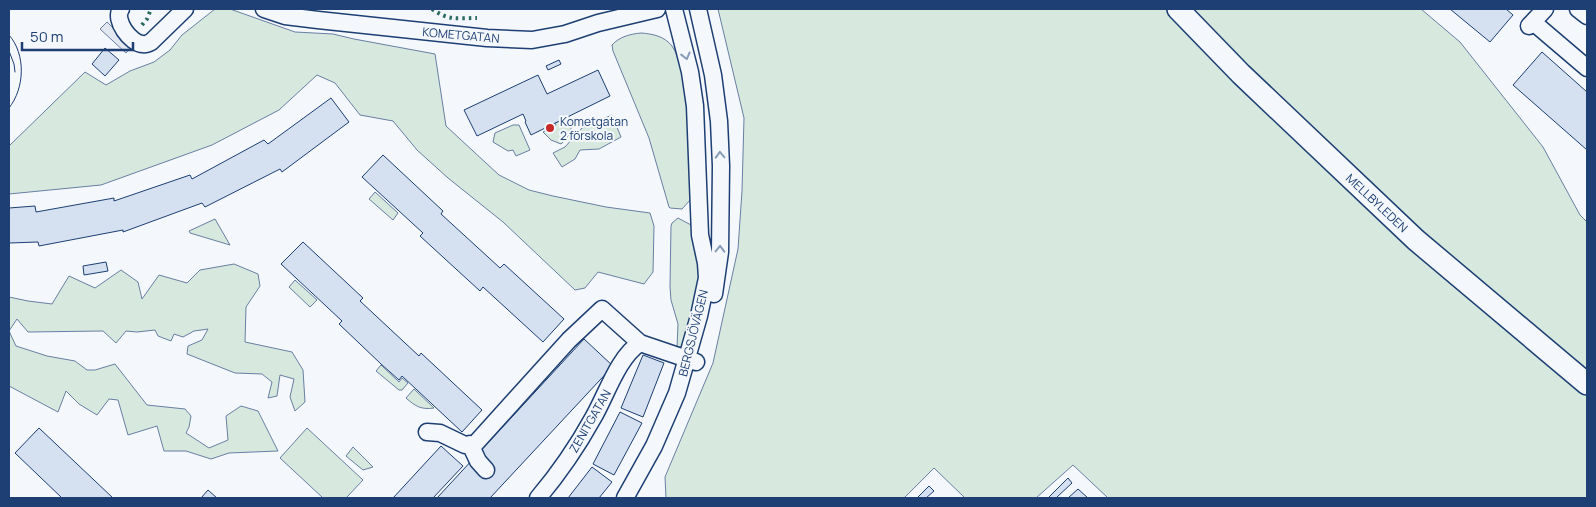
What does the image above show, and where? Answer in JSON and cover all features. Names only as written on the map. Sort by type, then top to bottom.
[{"type":"main road","name":"MELLBYLEDEN","points":[[1178,9],[1241,74],[1416,240],[1587,384]]},
{"type":"street","points":[[121,9],[118,13],[121,26],[136,42],[144,45],[151,42],[186,9]]},
{"type":"street","name":"KOMETGATAN","points":[[264,9],[284,16],[301,18],[487,38],[532,40],[565,34],[595,16],[657,9]]},
{"type":"street","name":"BERGSJÖVÄGEN","points":[[625,498],[654,446],[692,360],[707,278],[700,235],[695,106],[690,72],[674,9]]},
{"type":"street","name":"BERGSJÖVÄGEN","points":[[636,498],[662,450],[709,316],[719,269],[721,166],[719,121],[713,75],[698,9]]},
{"type":"street","points":[[1578,9],[1587,16]]},
{"type":"street","points":[[1536,16],[1587,68]]},
{"type":"street","points":[[427,432],[440,434],[465,445],[475,444],[569,340],[602,309],[640,343],[692,360]]},
{"type":"street","name":"ZENITGATAN","points":[[538,498],[569,457],[594,418],[632,348],[640,343]]},
{"type":"street","points":[[470,444],[478,461],[486,470]]},
{"type":"shaded area","points":[[215,9],[230,9],[295,32],[333,34],[435,54],[446,126],[499,175],[529,190],[606,207],[650,213],[654,226],[653,272],[644,284],[598,272],[585,288],[575,290],[503,222],[448,178],[417,150],[393,121],[360,115],[335,83],[317,75],[279,110],[212,145],[101,185],[9,194],[9,146],[85,72],[106,85],[130,71],[154,62],[170,50],[182,35]]},
{"type":"shaded area","points":[[718,9],[1421,9],[1460,42],[1543,147],[1580,215],[1587,222],[1587,498],[1108,498],[1073,465],[1036,498],[965,498],[934,468],[904,498],[666,498],[665,477],[713,363],[738,249],[744,118]]},
{"type":"shaded area","points":[[107,22],[132,46],[126,53],[100,29]]},
{"type":"shaded area","points":[[641,33],[658,36],[672,46],[678,58],[682,75],[688,119],[691,199],[682,209],[669,207],[649,138],[613,51],[612,45],[621,38]]},
{"type":"shaded area","points":[[612,115],[621,137],[599,149],[580,150],[575,159],[562,167],[553,153],[565,147],[582,128]]},
{"type":"shaded area","points":[[570,117],[570,132],[561,144],[551,140],[543,132],[556,125],[555,123]]},
{"type":"shaded area","points":[[513,125],[519,125],[530,150],[516,156],[513,150],[508,151],[493,142],[495,133]]},
{"type":"shaded area","points":[[375,192],[398,213],[393,220],[369,199]]},
{"type":"shaded area","points":[[678,218],[691,225],[702,284],[683,346],[677,348],[678,324],[671,300],[670,287],[671,226]]},
{"type":"shaded area","points":[[215,219],[230,245],[190,233],[189,231]]},
{"type":"shaded area","points":[[234,264],[258,274],[260,286],[246,307],[245,342],[292,352],[303,370],[305,402],[295,411],[290,397],[294,379],[280,375],[277,396],[268,398],[272,382],[262,374],[235,373],[187,354],[188,346],[202,340],[208,329],[194,331],[183,337],[174,334],[171,341],[158,336],[155,330],[126,331],[116,343],[103,331],[28,332],[17,319],[9,331],[9,297],[52,304],[69,276],[95,288],[121,270],[138,282],[142,299],[159,275],[187,283],[200,270]]},
{"type":"shaded area","points":[[295,280],[317,300],[310,307],[289,287]]},
{"type":"shaded area","points":[[9,331],[16,346],[47,356],[75,361],[87,370],[95,370],[115,364],[147,405],[185,409],[191,416],[186,433],[209,448],[228,440],[226,416],[241,406],[258,411],[278,451],[229,453],[211,459],[186,451],[164,451],[157,426],[128,435],[118,400],[109,399],[97,415],[79,404],[66,391],[58,412],[9,386]]},
{"type":"shaded area","points":[[381,365],[399,382],[402,378],[408,383],[402,390],[399,390],[376,371]]},
{"type":"shaded area","points":[[414,389],[434,408],[419,407],[406,398]]},
{"type":"shaded area","points":[[307,428],[363,480],[346,498],[323,498],[280,458]]},
{"type":"shaded area","points":[[353,447],[373,467],[363,470],[346,456]]},
{"type":"building","points":[[1450,9],[1506,9],[1513,15],[1490,42]]},
{"type":"building","points":[[105,48],[119,60],[105,76],[92,64]]},
{"type":"building","points":[[1542,52],[1587,92],[1587,150],[1513,85]]},
{"type":"building","points":[[559,60],[561,64],[548,70],[546,66]]},
{"type":"building","points":[[598,70],[610,96],[531,135],[523,114],[477,136],[464,110],[538,75],[547,94]]},
{"type":"building","points":[[331,98],[349,122],[282,172],[280,169],[205,207],[202,203],[123,232],[123,230],[39,246],[38,242],[9,243],[9,208],[35,206],[36,212],[114,198],[114,201],[190,175],[192,179],[264,140],[268,144]]},
{"type":"building","points":[[383,155],[443,211],[441,214],[500,268],[504,264],[564,319],[543,342],[483,287],[480,291],[420,236],[423,233],[362,177]]},
{"type":"building","points":[[303,242],[363,298],[360,301],[419,356],[421,353],[482,410],[462,432],[402,376],[399,380],[381,364],[339,324],[342,321],[281,264]]},
{"type":"building","points":[[106,262],[108,271],[84,275],[83,266]]},
{"type":"building","points":[[584,339],[613,366],[490,498],[437,498]]},
{"type":"building","points":[[643,355],[664,363],[643,417],[621,408]]},
{"type":"building","points":[[620,412],[642,423],[614,475],[593,464]]},
{"type":"building","points":[[39,428],[113,498],[62,498],[15,453]]},
{"type":"building","points":[[441,446],[463,466],[433,498],[393,498]]},
{"type":"building","points":[[592,467],[612,482],[599,498],[568,498]]},
{"type":"building","points":[[1068,478],[1072,483],[1056,498],[1048,498]]},
{"type":"building","points":[[929,486],[934,491],[926,498],[917,498]]},
{"type":"building","points":[[1078,489],[1088,498],[1068,498]]},
{"type":"building","points":[[208,490],[217,498],[201,498]]},
{"type":"tram line","points":[[9,35],[15,43],[21,61],[21,81],[9,108]]},
{"type":"tram line","points":[[9,51],[15,72]]},
{"type":"hedge","points":[[142,25],[151,9]]},
{"type":"hedge","points":[[432,9],[448,17],[477,18]]},
{"type":"place","name":"Kometgatan 2 förskola","points":[[550,128]]}]
